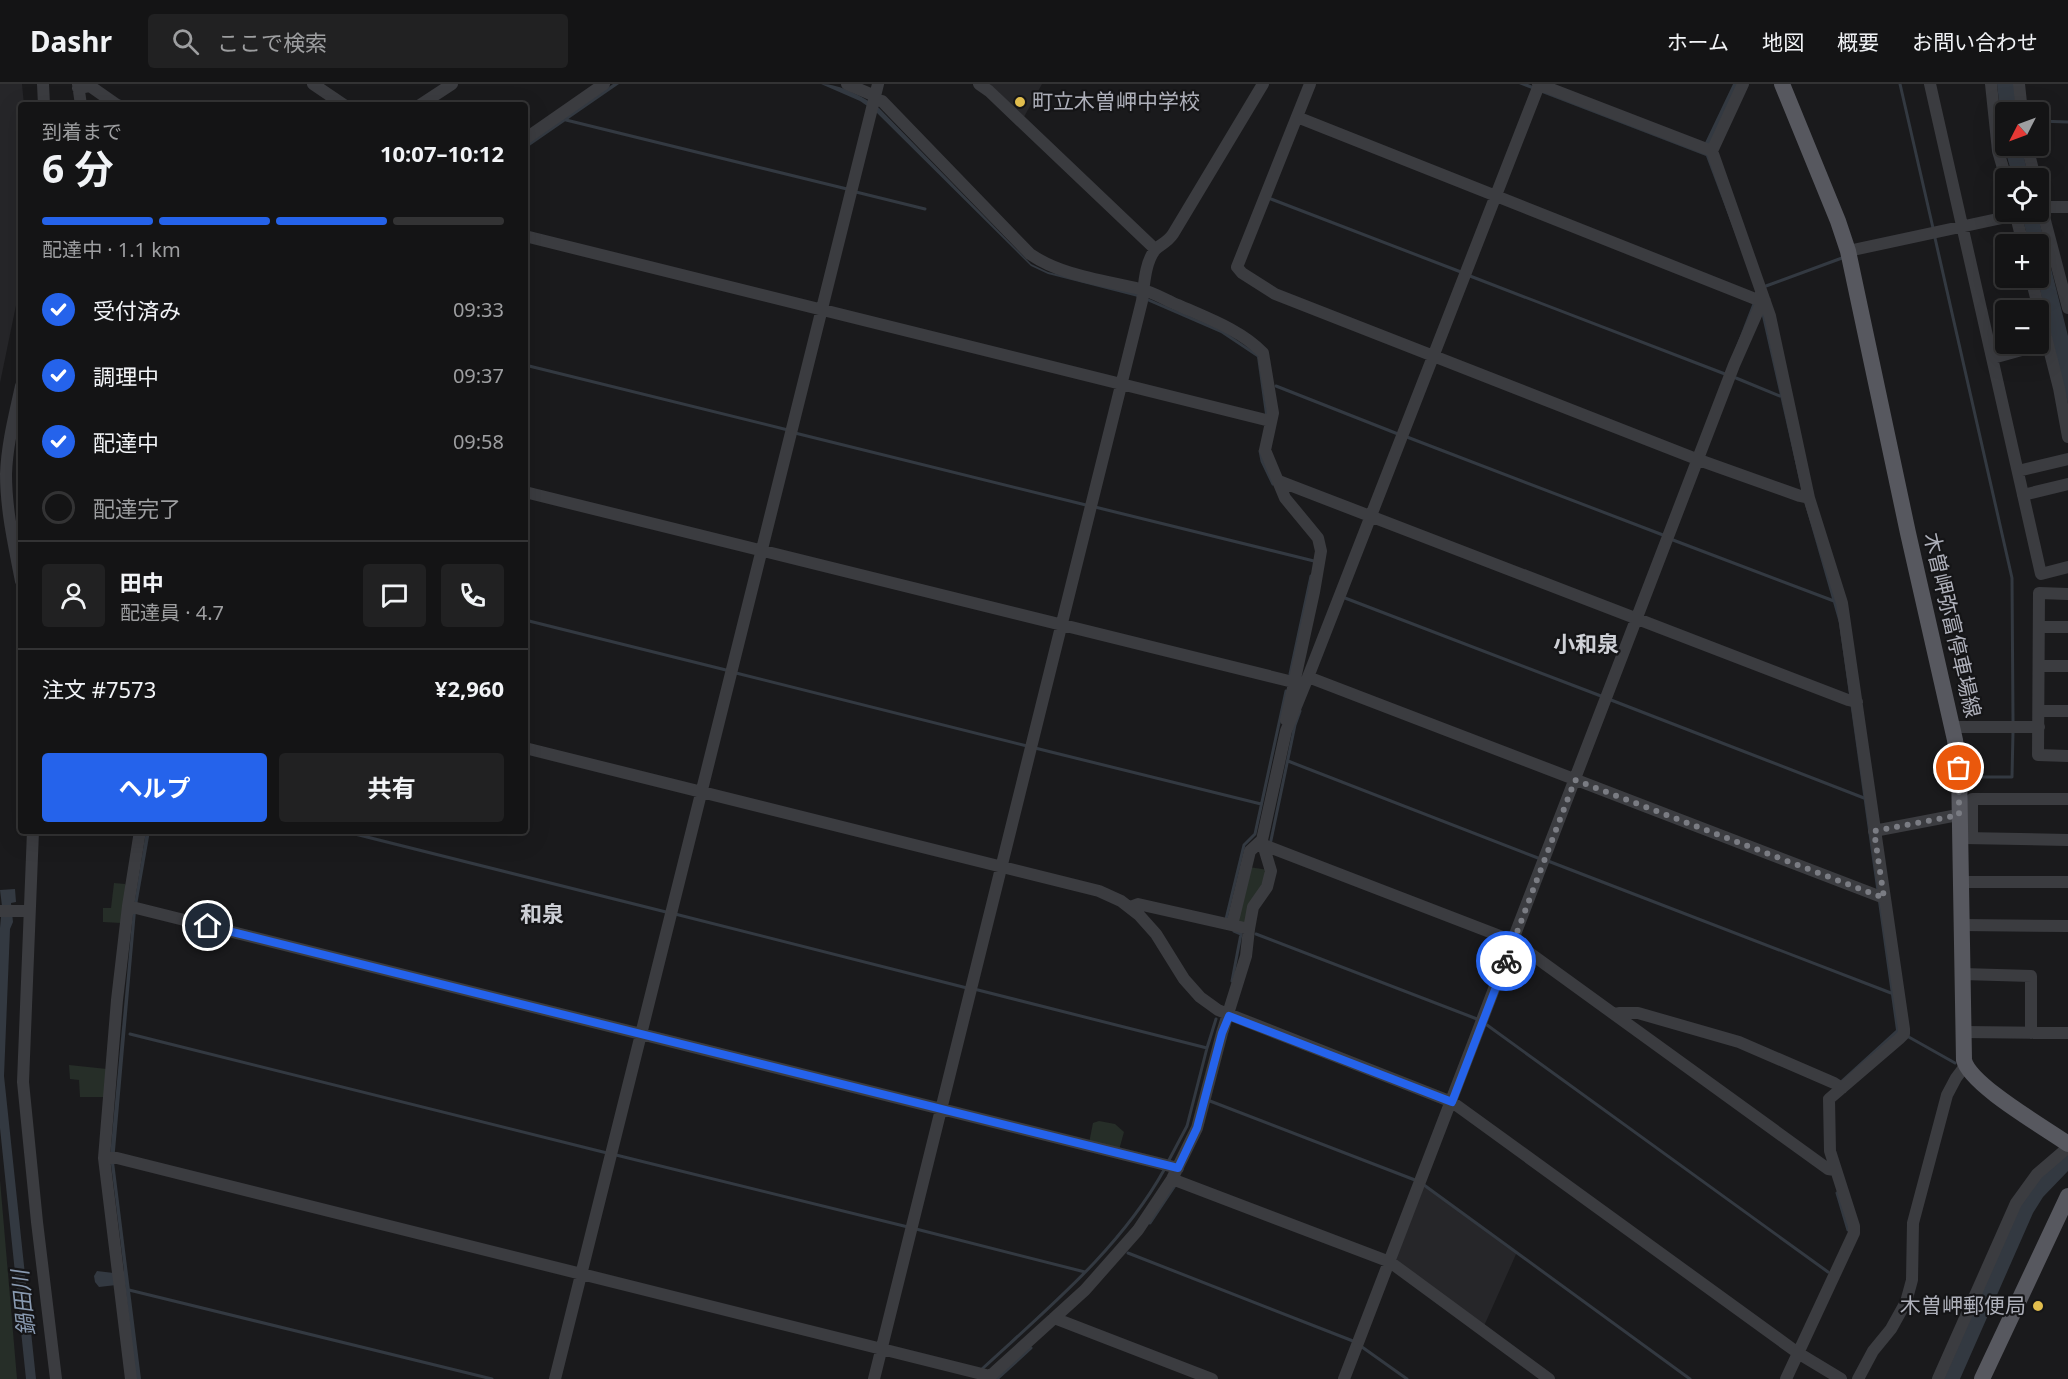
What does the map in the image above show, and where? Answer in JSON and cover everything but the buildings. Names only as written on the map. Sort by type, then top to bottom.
[{"type":"main road","name":"木曽岬弥富停車場線","points":[[1783,84],[1848,251],[1908,533],[1953,728],[1966,813],[1966,838],[1960,882],[1965,1066]]},
{"type":"main road","points":[[1965,1066],[1983,1085],[2068,1144]]},
{"type":"main road","points":[[1982,1379],[2068,1196]]},
{"type":"street","points":[[43,84],[44,102]]},
{"type":"street","points":[[313,84],[340,102]]},
{"type":"street","points":[[425,102],[452,84]]},
{"type":"street","points":[[528,137],[604,84]]},
{"type":"street","points":[[110,1158],[881,1349],[988,1378],[1085,1290],[1138,1230],[1175,1174],[1197,1128],[1222,1033],[1246,956],[1253,907],[1267,887],[1271,871],[1266,845],[1286,731],[1286,716],[1316,583],[1320,544],[1314,533],[1285,498],[1264,450],[1273,413],[1265,356],[1257,346],[1232,331],[1143,295],[1050,267],[1030,254],[882,101],[847,84]]},
{"type":"street","points":[[979,84],[989,90],[1155,249]]},
{"type":"street","points":[[873,1379],[1121,385],[1143,295],[1143,280],[1155,249],[1167,243],[1173,234],[1263,84]]},
{"type":"street","points":[[1310,84],[1300,119],[1237,267],[1242,273],[1275,294],[1696,458],[1805,497]]},
{"type":"street","points":[[1743,84],[1708,149],[1761,302],[1805,497],[1842,603],[1853,701],[1874,831],[1881,897],[1904,1034],[1829,1099],[1830,1151],[1854,1233],[1795,1351],[1786,1379]]},
{"type":"street","points":[[1930,84],[2041,574],[2068,567]]},
{"type":"street","points":[[1991,84],[1998,151],[2003,168]]},
{"type":"street","points":[[2019,84],[2021,102]]},
{"type":"street","points":[[81,102],[82,86],[111,102]]},
{"type":"street","points":[[1286,731],[1538,87],[1708,149]]},
{"type":"street","points":[[555,1379],[874,98]]},
{"type":"street","points":[[1300,119],[1761,302]]},
{"type":"street","points":[[2049,205],[2068,207]]},
{"type":"street","points":[[1848,251],[1995,218]]},
{"type":"street","points":[[2044,222],[2068,308]]},
{"type":"street","points":[[528,238],[1270,421]]},
{"type":"street","points":[[1344,1379],[1452,1102],[1634,618],[1696,458],[1761,302]]},
{"type":"street","points":[[2049,348],[2068,437]]},
{"type":"street","points":[[1993,358],[2008,354]]},
{"type":"street","points":[[18,400],[6,471],[10,522],[18,565]]},
{"type":"street","points":[[2018,471],[2068,459]]},
{"type":"street","points":[[1279,481],[1853,701]]},
{"type":"street","points":[[2023,495],[2068,484]]},
{"type":"street","points":[[528,493],[1293,682]]},
{"type":"street","points":[[2068,594],[2039,593],[2038,727],[2038,755],[2068,756]]},
{"type":"street","points":[[2039,627],[2068,627]]},
{"type":"street","points":[[2039,666],[2068,666]]},
{"type":"street","points":[[1308,677],[1881,897]]},
{"type":"street","points":[[2039,711],[2068,711]]},
{"type":"street","points":[[1953,728],[2038,727]]},
{"type":"street","points":[[528,749],[1099,891],[1121,901],[1148,924],[1191,988],[1209,1004],[1229,1016],[1452,1102],[1795,1351],[1842,1379]]},
{"type":"street","points":[[1874,831],[1966,813],[1972,799],[2068,799]]},
{"type":"street","points":[[33,834],[23,1082],[56,1379]]},
{"type":"street","points":[[131,1379],[118,1277],[110,1158],[117,1000],[133,907],[140,834]]},
{"type":"street","points":[[1966,838],[2068,840]]},
{"type":"street","points":[[1232,925],[1250,851],[1266,845],[1513,941],[1818,1162],[1828,1169],[1835,1170]]},
{"type":"street","points":[[1960,882],[2068,882]]},
{"type":"street","points":[[1130,907],[1138,904],[1249,928]]},
{"type":"street","points":[[133,907],[941,1108],[1175,1174],[1390,1262],[1549,1379]]},
{"type":"street","points":[[0,910],[29,911]]},
{"type":"street","points":[[1961,925],[2068,926]]},
{"type":"street","points":[[1963,974],[2031,976],[2031,1033]]},
{"type":"street","points":[[1616,1014],[1638,1013],[1739,1042],[1842,1088]]},
{"type":"street","points":[[1964,1032],[2068,1033]]},
{"type":"street","points":[[1858,1379],[1873,1351],[1891,1329],[1906,1302],[1912,1280],[1913,1223],[1947,1095],[1965,1066]]},
{"type":"street","points":[[1938,1379],[2016,1203],[2037,1174],[2065,1150],[2068,1144]]},
{"type":"street","points":[[1054,1318],[1212,1379]]},
{"type":"shaded area","points":[[0,84],[22,84],[24,102],[18,102],[18,296],[0,383]]},
{"type":"shaded area","name":"町立木曽岬中学校","points":[[986,84],[1042,84],[1024,117]]},
{"type":"shaded area","points":[[1249,867],[1268,870],[1248,925],[1238,923]]},
{"type":"shaded area","points":[[114,883],[125,884],[127,887],[121,923],[103,922],[103,908],[111,908]]},
{"type":"shaded area","points":[[69,1065],[107,1069],[104,1097],[80,1097],[79,1080],[70,1079]]},
{"type":"shaded area","points":[[1099,1121],[1115,1124],[1124,1132],[1119,1150],[1089,1143],[1093,1123]]},
{"type":"shaded area","points":[[0,1180],[17,1379],[0,1379]]},
{"type":"shaded area","points":[[1424,1185],[1517,1252],[1484,1326],[1395,1260]]},
{"type":"water","points":[[613,84],[619,84],[528,147],[528,143]]},
{"type":"water","points":[[821,84],[844,89],[879,108],[1031,264],[1048,272],[1138,294],[1222,330],[1256,353],[1258,356],[1268,415],[1265,414],[1257,357],[1221,333],[1138,297],[1048,274],[1031,266],[876,112],[860,101]]},
{"type":"water","points":[[1519,84],[1528,84],[1699,151],[1733,84],[1738,84],[1708,151],[1760,291],[1837,602],[1900,1032],[1843,1082],[1840,1081],[1896,1030],[1839,623],[1804,501],[1759,303],[1509,935],[1757,292],[1706,156]]},
{"type":"water","points":[[1997,84],[2014,84],[2016,102],[1999,102]]},
{"type":"water","points":[[2007,156],[2024,156],[2026,168],[2010,168]]},
{"type":"water","points":[[2024,222],[2040,222],[2042,234],[2026,234]]},
{"type":"water","points":[[2049,260],[2068,336],[2068,404],[2049,327],[2049,300],[2042,300],[2039,288],[2049,288]]},
{"type":"water","points":[[146,834],[149,834],[136,911],[114,1162],[141,1379],[136,1379],[125,1284],[99,1287],[94,1276],[97,1271],[122,1274],[124,1271],[110,1156],[133,911]]},
{"type":"water","name":"鍋田川","points":[[15,889],[16,902],[11,903],[13,922],[10,929],[4,1076],[36,1379],[26,1379],[0,1128],[0,928],[2,906],[0,890]]},
{"type":"water","points":[[2068,1151],[2068,1171],[2043,1197],[2033,1213],[1960,1379],[1944,1379],[2020,1206],[2040,1177]]},
{"type":"waterway","points":[[1900,84],[1933,228]]},
{"type":"waterway","points":[[566,120],[847,189]]},
{"type":"waterway","points":[[2049,121],[2068,122]]},
{"type":"waterway","points":[[856,192],[925,209]]},
{"type":"waterway","points":[[1271,199],[1461,272]]},
{"type":"waterway","points":[[1935,238],[2012,578],[2013,721]]},
{"type":"waterway","points":[[1766,286],[1842,258]]},
{"type":"waterway","points":[[1470,276],[1725,374]]},
{"type":"waterway","points":[[528,366],[788,430]]},
{"type":"waterway","points":[[1736,378],[1780,396]]},
{"type":"waterway","points":[[1276,386],[1398,434]]},
{"type":"waterway","points":[[795,433],[1086,505]]},
{"type":"waterway","points":[[1407,437],[1663,535]]},
{"type":"waterway","points":[[1260,451],[1262,461],[1273,484]]},
{"type":"waterway","points":[[1095,507],[1314,561]]},
{"type":"waterway","points":[[1673,540],[1834,601]]},
{"type":"waterway","points":[[1290,674],[1311,576]]},
{"type":"waterway","points":[[1345,598],[1601,696]]},
{"type":"waterway","points":[[528,621],[726,670]]},
{"type":"waterway","points":[[736,673],[1027,746]]},
{"type":"waterway","points":[[1226,919],[1244,845],[1255,834],[1286,691]]},
{"type":"waterway","points":[[1611,700],[1864,798]]},
{"type":"waterway","points":[[1270,845],[1295,725],[1300,711]]},
{"type":"waterway","points":[[1967,780],[1967,777],[2012,777],[2013,732]]},
{"type":"waterway","points":[[1035,748],[1261,804]]},
{"type":"waterway","points":[[1288,761],[1538,858]]},
{"type":"waterway","points":[[355,834],[666,912]]},
{"type":"waterway","points":[[1548,861],[1891,993]]},
{"type":"waterway","points":[[675,914],[967,988]]},
{"type":"waterway","points":[[1232,981],[1241,934],[1234,931]]},
{"type":"waterway","points":[[1256,934],[1477,1019]]},
{"type":"waterway","points":[[974,989],[1207,1048]]},
{"type":"waterway","points":[[1169,1160],[1187,1126],[1216,1019]]},
{"type":"waterway","points":[[1487,1025],[1828,1272]]},
{"type":"waterway","points":[[130,1034],[607,1153]]},
{"type":"waterway","points":[[1907,1036],[1955,1063]]},
{"type":"waterway","points":[[1210,1101],[1415,1180]]},
{"type":"waterway","points":[[616,1155],[908,1227]]},
{"type":"waterway","points":[[982,1369],[1057,1300],[1104,1252],[1146,1199],[1164,1170]]},
{"type":"waterway","points":[[1150,1223],[1176,1184]]},
{"type":"waterway","points":[[1424,1185],[1690,1379]]},
{"type":"waterway","points":[[1837,1193],[1848,1230]]},
{"type":"waterway","points":[[916,1229],[1085,1272]]},
{"type":"waterway","points":[[1128,1253],[1353,1341]]},
{"type":"waterway","points":[[129,1290],[492,1379]]},
{"type":"waterway","points":[[1362,1347],[1407,1379]]},
{"type":"waterway","points":[[997,1379],[1031,1348]]},
{"type":"way so far","points":[[1506,961],[1575,780],[1884,898],[1874,831],[1959,815],[1959,768]]},
{"type":"place","name":"町立木曽岬中学校","points":[[1020,102]]},
{"type":"place","name":"木曽岬郵便局","points":[[2038,1306]]},
{"type":"district","name":"小和泉","points":[[1586,644]]},
{"type":"district","name":"和泉","points":[[542,914]]},
{"type":"route","points":[[208,926],[1178,1168],[1197,1128],[1222,1033],[1229,1016],[1452,1102],[1506,961]]}]
